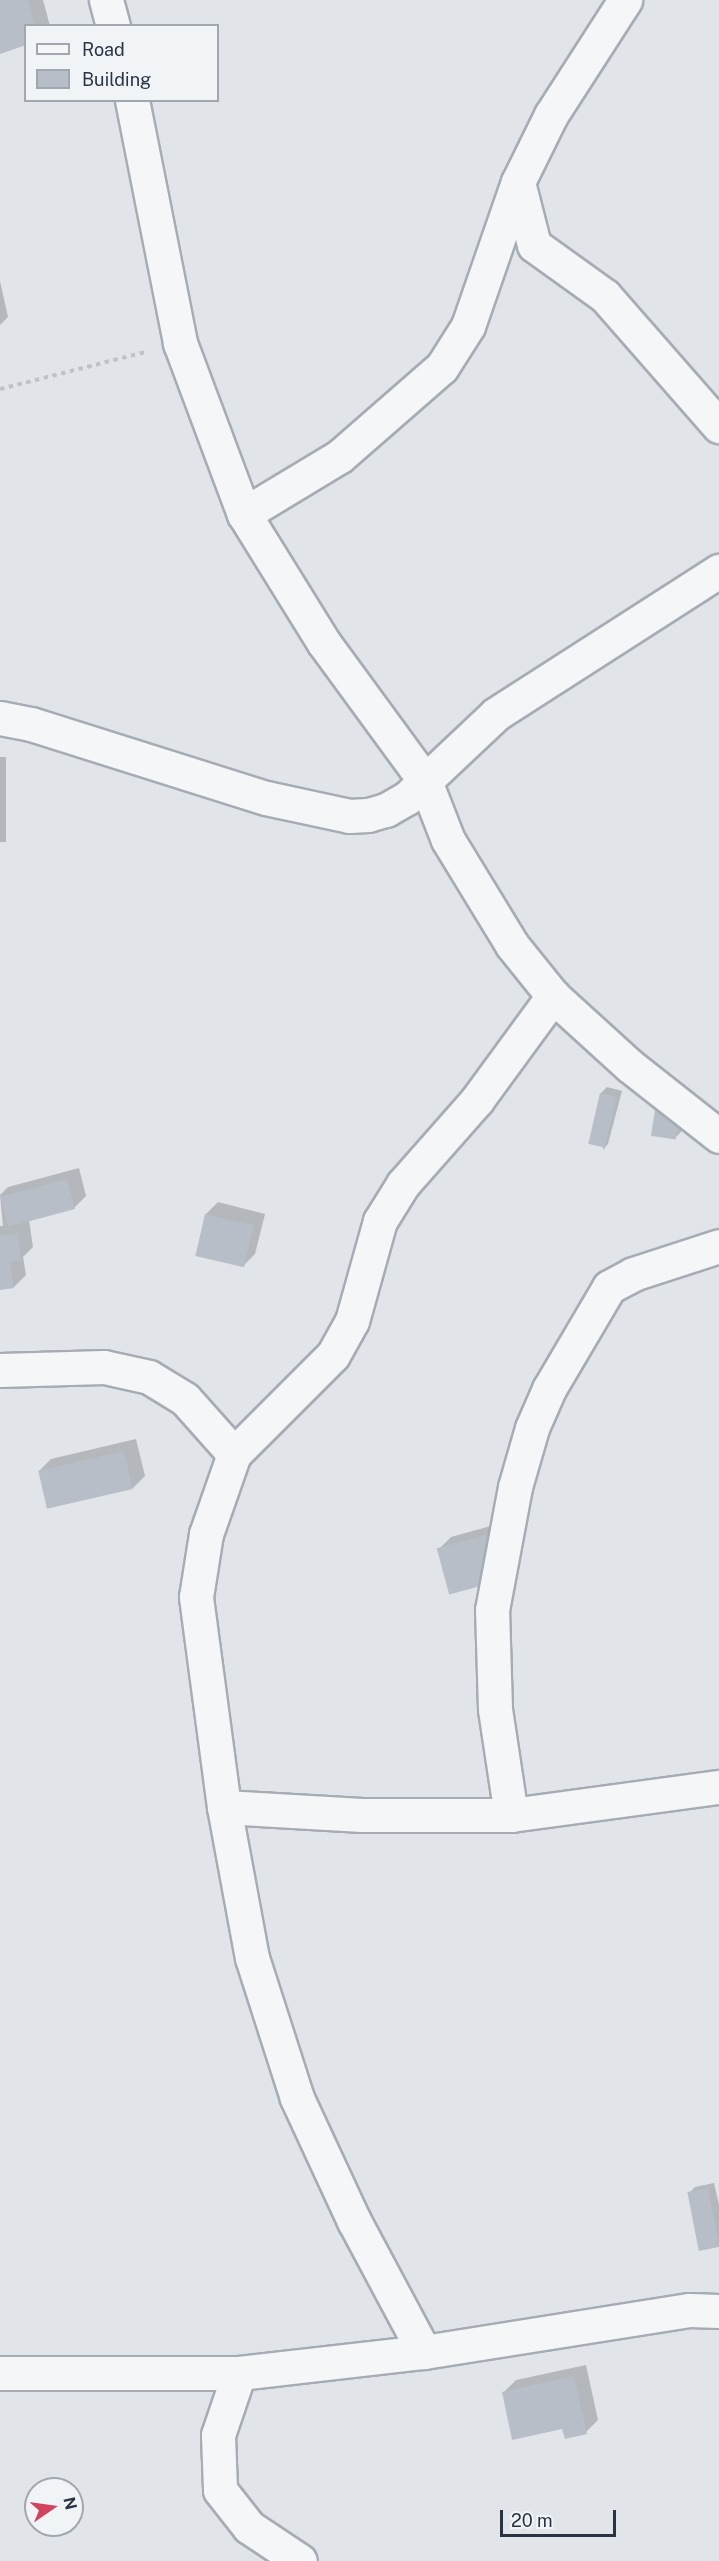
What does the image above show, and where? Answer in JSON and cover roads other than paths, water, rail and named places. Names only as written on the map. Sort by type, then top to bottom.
[{"type":"street","points":[[106,0],[112,24]]},
{"type":"street","points":[[244,514],[340,456],[442,368],[468,326],[518,182],[551,115],[625,0]]},
{"type":"street","points":[[132,102],[180,343],[244,514],[324,643],[425,781],[448,840],[470,880],[513,945],[553,996],[630,1066],[719,1136]]},
{"type":"street","points":[[518,182],[534,245],[605,296],[719,426]]},
{"type":"street","points":[[0,718],[31,724],[266,798],[349,816],[386,810],[425,781],[461,743],[496,714],[719,571]]},
{"type":"street","points":[[424,2352],[354,2222],[297,2098],[252,1958],[224,1807],[196,1597],[206,1534],[234,1454],[333,1355],[352,1321],[380,1221],[404,1184],[477,1100],[553,996]]},
{"type":"street","points":[[511,1815],[495,1709],[492,1610],[515,1487],[532,1428],[554,1381],[609,1287],[633,1274],[719,1245]]},
{"type":"street","points":[[0,1370],[104,1367],[149,1377],[185,1400],[234,1454]]},
{"type":"street","points":[[224,1807],[362,1815],[511,1815],[719,1787]]},
{"type":"street","points":[[0,2373],[239,2373],[424,2352],[690,2310],[719,2311]]},
{"type":"street","points":[[239,2373],[218,2436],[220,2490],[249,2527],[300,2561]]}]
